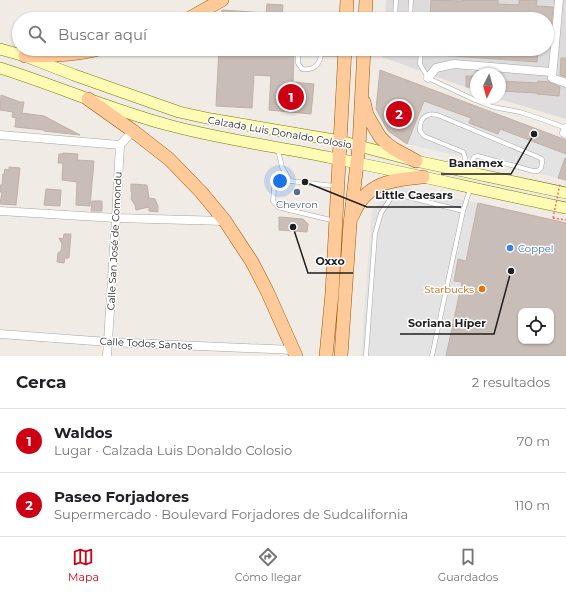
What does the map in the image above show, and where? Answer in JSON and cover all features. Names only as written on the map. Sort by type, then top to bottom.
[{"type":"main road","points":[[201,12],[222,0]]},
{"type":"main road","points":[[347,12],[348,0]]},
{"type":"main road","points":[[365,12],[366,0]]},
{"type":"main road","name":"Calzada Luis Donaldo Colosio","points":[[0,49],[12,52]]},
{"type":"main road","points":[[25,56],[42,56]]},
{"type":"main road","name":"Calzada Luis Donaldo Colosio","points":[[25,56],[179,112],[211,119],[340,141],[416,161],[490,178],[563,189]]},
{"type":"main road","points":[[326,356],[332,293],[345,56]]},
{"type":"main road","points":[[342,356],[350,224],[358,146],[364,56]]},
{"type":"main road","name":"Calzada Luis Donaldo Colosio","points":[[0,68],[127,113],[172,126],[210,135],[339,159],[566,208]]},
{"type":"main road","points":[[361,93],[367,115],[380,137],[394,149],[416,161]]},
{"type":"main road","points":[[88,99],[169,159],[201,192],[225,221],[252,262],[264,285],[294,353]]},
{"type":"main road","points":[[350,224],[357,206],[368,192],[381,184],[400,179],[423,177]]},
{"type":"main road","points":[[470,188],[475,180],[490,178]]},
{"type":"main road","points":[[332,293],[334,319],[338,321],[345,317]]},
{"type":"street","points":[[554,51],[559,0]]},
{"type":"street","points":[[554,56],[552,78],[566,83]]},
{"type":"street","points":[[428,78],[436,68],[454,64],[552,72]]},
{"type":"street","points":[[0,135],[120,145],[133,131]]},
{"type":"street","name":"Calle San José de Comondu","points":[[107,356],[120,145]]},
{"type":"street","points":[[0,211],[116,218],[225,221]]},
{"type":"street","name":"Calle Todos Santos","points":[[0,334],[294,353]]},
{"type":"lane","points":[[395,12],[396,0]]},
{"type":"lane","points":[[410,12],[411,0]]},
{"type":"lane","points":[[298,56],[298,63],[302,69],[308,70],[314,68],[321,56]]},
{"type":"lane","points":[[421,56],[420,64],[428,78],[493,107],[520,112],[541,119],[565,130]]},
{"type":"lane","points":[[461,171],[465,161],[465,156],[462,152],[424,136],[420,131],[419,126],[425,116],[434,114],[542,159],[541,168],[538,171],[533,171],[478,156],[474,157],[472,161],[473,174]]},
{"type":"lane","points":[[278,147],[282,168],[290,180]]},
{"type":"lane","points":[[336,222],[278,207],[273,201],[274,188],[280,182],[290,180],[338,186]]},
{"type":"lane","points":[[432,356],[463,211],[470,188]]},
{"type":"lane","points":[[366,356],[375,234],[381,213],[391,198],[400,195],[463,211]]},
{"type":"path","points":[[563,189],[553,218],[566,220]]},
{"type":"shaded area","points":[[386,0],[566,0],[566,119],[506,101],[506,68],[470,68],[470,89],[382,57],[554,56],[554,12],[385,12]]},
{"type":"shaded area","points":[[424,101],[471,118],[469,123],[497,134],[500,129],[566,154],[558,178],[407,144]]},
{"type":"shaded area","points":[[404,187],[478,203],[466,261],[458,260],[454,280],[462,282],[446,356],[361,356],[372,210],[394,188]]},
{"type":"building","points":[[431,0],[498,0],[498,4],[519,5],[519,0],[537,0],[536,6],[553,7],[553,12],[430,12]]},
{"type":"building","points":[[267,4],[283,5],[282,12],[266,12]]},
{"type":"building","points":[[222,10],[251,12],[222,12]]},
{"type":"building","points":[[219,56],[294,56],[293,82],[314,84],[311,114],[269,110],[271,76],[254,75],[252,108],[216,106]]},
{"type":"building","points":[[453,56],[537,56],[537,62]]},
{"type":"building","points":[[561,58],[566,58],[566,77],[560,75]]},
{"type":"building","points":[[380,70],[566,140],[566,154],[500,129],[498,134],[469,123],[471,118],[424,101],[407,144],[388,131],[376,109]]},
{"type":"building","points":[[466,76],[470,76],[470,87],[466,87]]},
{"type":"building","points":[[506,81],[549,82],[560,87],[559,96],[506,91]]},
{"type":"building","points":[[1,95],[24,102],[22,113],[44,116],[80,135],[15,127],[16,118],[12,117],[13,112],[0,110]]},
{"type":"building","points":[[59,154],[78,154],[77,160],[94,161],[90,206],[76,205],[77,182],[62,180],[63,163],[58,163]]},
{"type":"building","points":[[566,158],[566,180],[558,178]]},
{"type":"building","points":[[9,167],[20,168],[16,205],[0,204],[2,192],[0,192],[0,185],[2,185],[5,169],[9,170]]},
{"type":"building","points":[[131,184],[147,185],[149,198],[155,199],[158,206],[158,212],[149,211],[149,207],[136,210],[131,199]]},
{"type":"building","points":[[46,189],[61,190],[60,206],[44,205]]},
{"type":"building","points":[[92,201],[102,201],[102,211],[91,211]]},
{"type":"building","points":[[478,203],[566,223],[566,356],[446,356],[462,282],[454,281],[458,259],[466,261]]},
{"type":"building","points":[[279,217],[303,219],[308,224],[307,232],[279,230]]},
{"type":"building","points":[[64,234],[71,234],[69,258],[65,258],[64,263],[57,262],[58,253],[61,251],[62,244],[59,238],[63,239]]},
{"type":"place","name":"Waldos","points":[[291,97]]},
{"type":"place","name":"Paseo Forjadores","points":[[399,114]]},
{"type":"place","name":"Banamex","points":[[534,134]]},
{"type":"place","name":"Little Caesars","points":[[305,182]]},
{"type":"place","name":"Chevron","points":[[297,192]]},
{"type":"place","name":"Oxxo","points":[[293,227]]},
{"type":"place","name":"Coppel","points":[[510,248]]},
{"type":"place","name":"Soriana Híper","points":[[511,271]]},
{"type":"place","name":"Starbucks","points":[[482,289]]}]
